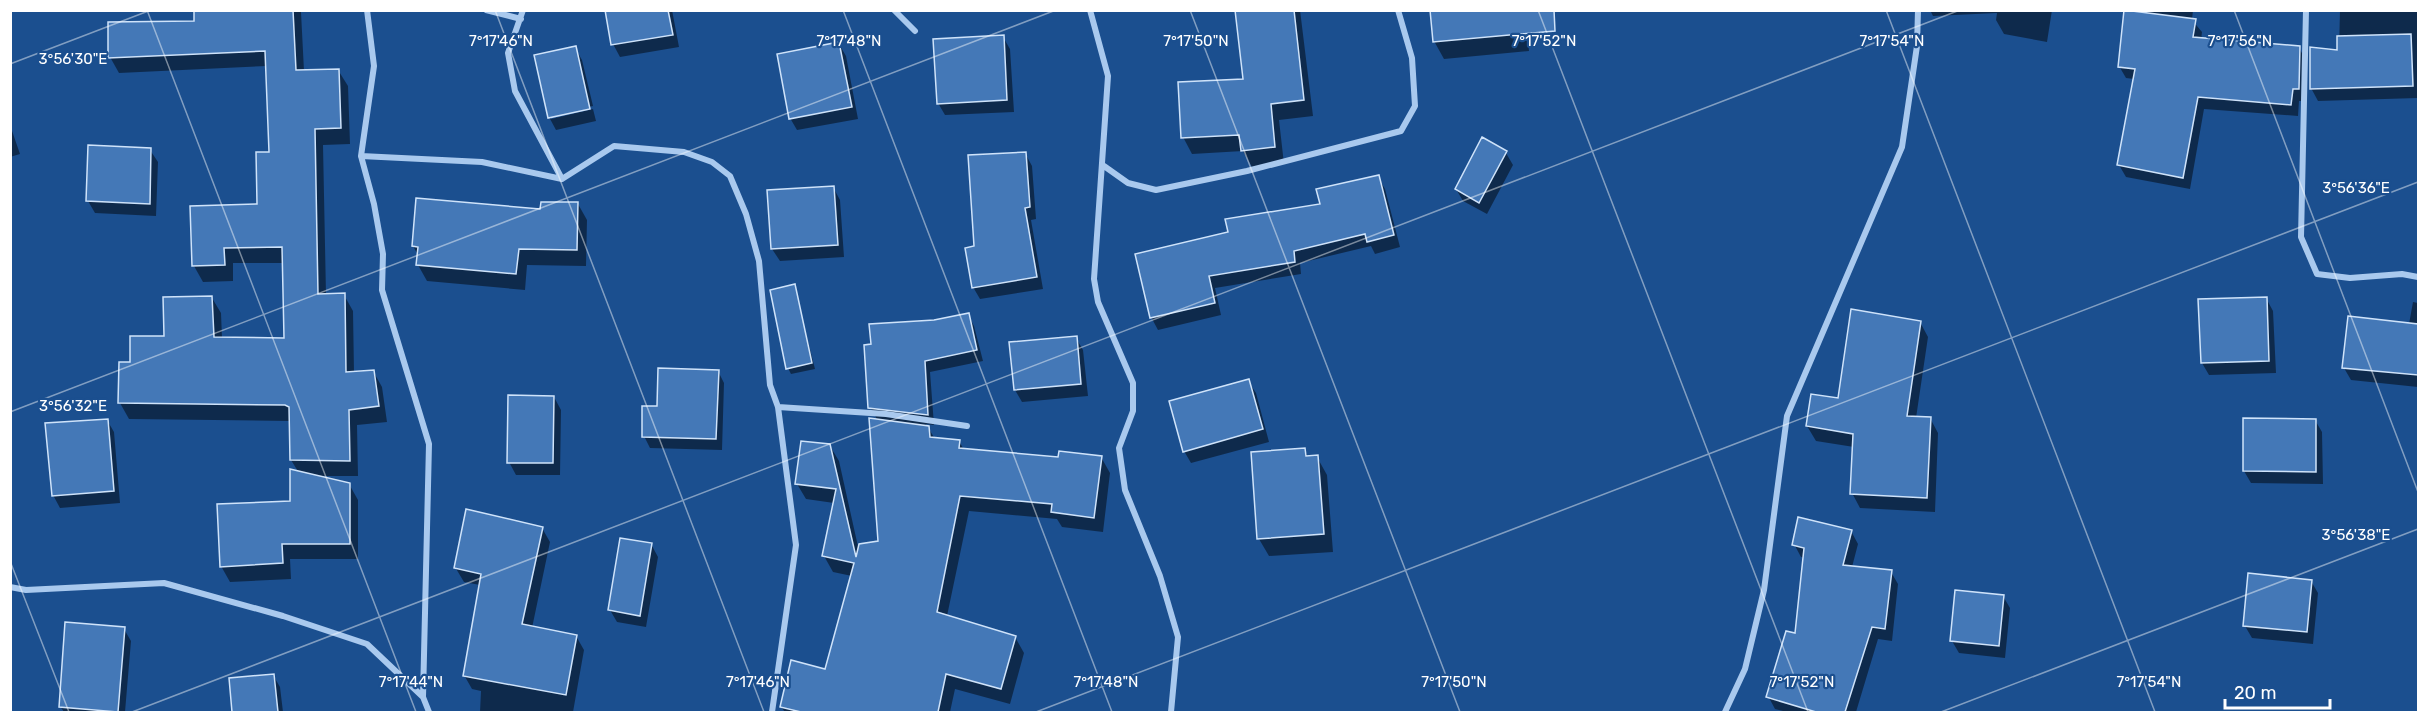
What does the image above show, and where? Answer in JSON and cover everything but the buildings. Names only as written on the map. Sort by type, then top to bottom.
[{"type":"street","points":[[367,10],[374,66],[361,156],[383,254],[382,290],[429,444],[423,697],[429,712]]},
{"type":"street","points":[[486,10],[521,19]]},
{"type":"street","points":[[523,10],[508,53],[515,90],[562,179]]},
{"type":"street","points":[[894,10],[915,31]]},
{"type":"street","points":[[1090,10],[1108,76],[1104,166],[1094,279],[1098,302],[1133,382],[1133,411],[1119,448],[1125,489],[1160,576],[1179,637],[1172,712]]},
{"type":"street","points":[[1104,166],[1128,183],[1156,190],[1258,168],[1401,131],[1415,106],[1413,58],[1398,10]]},
{"type":"street","points":[[1725,712],[1745,669],[1764,590],[1787,416],[1902,147],[1917,46],[1918,10]]},
{"type":"street","points":[[2306,10],[2301,237],[2317,274],[2350,278],[2402,274],[2418,277]]},
{"type":"street","points":[[361,156],[482,162],[562,179],[614,146],[684,152],[712,162],[730,176],[746,214],[759,261],[770,385],[778,407],[796,545],[772,712]]},
{"type":"street","points":[[778,407],[886,414],[967,426]]},
{"type":"street","points":[[10,587],[26,590],[164,583],[283,616],[367,644],[423,697]]}]
